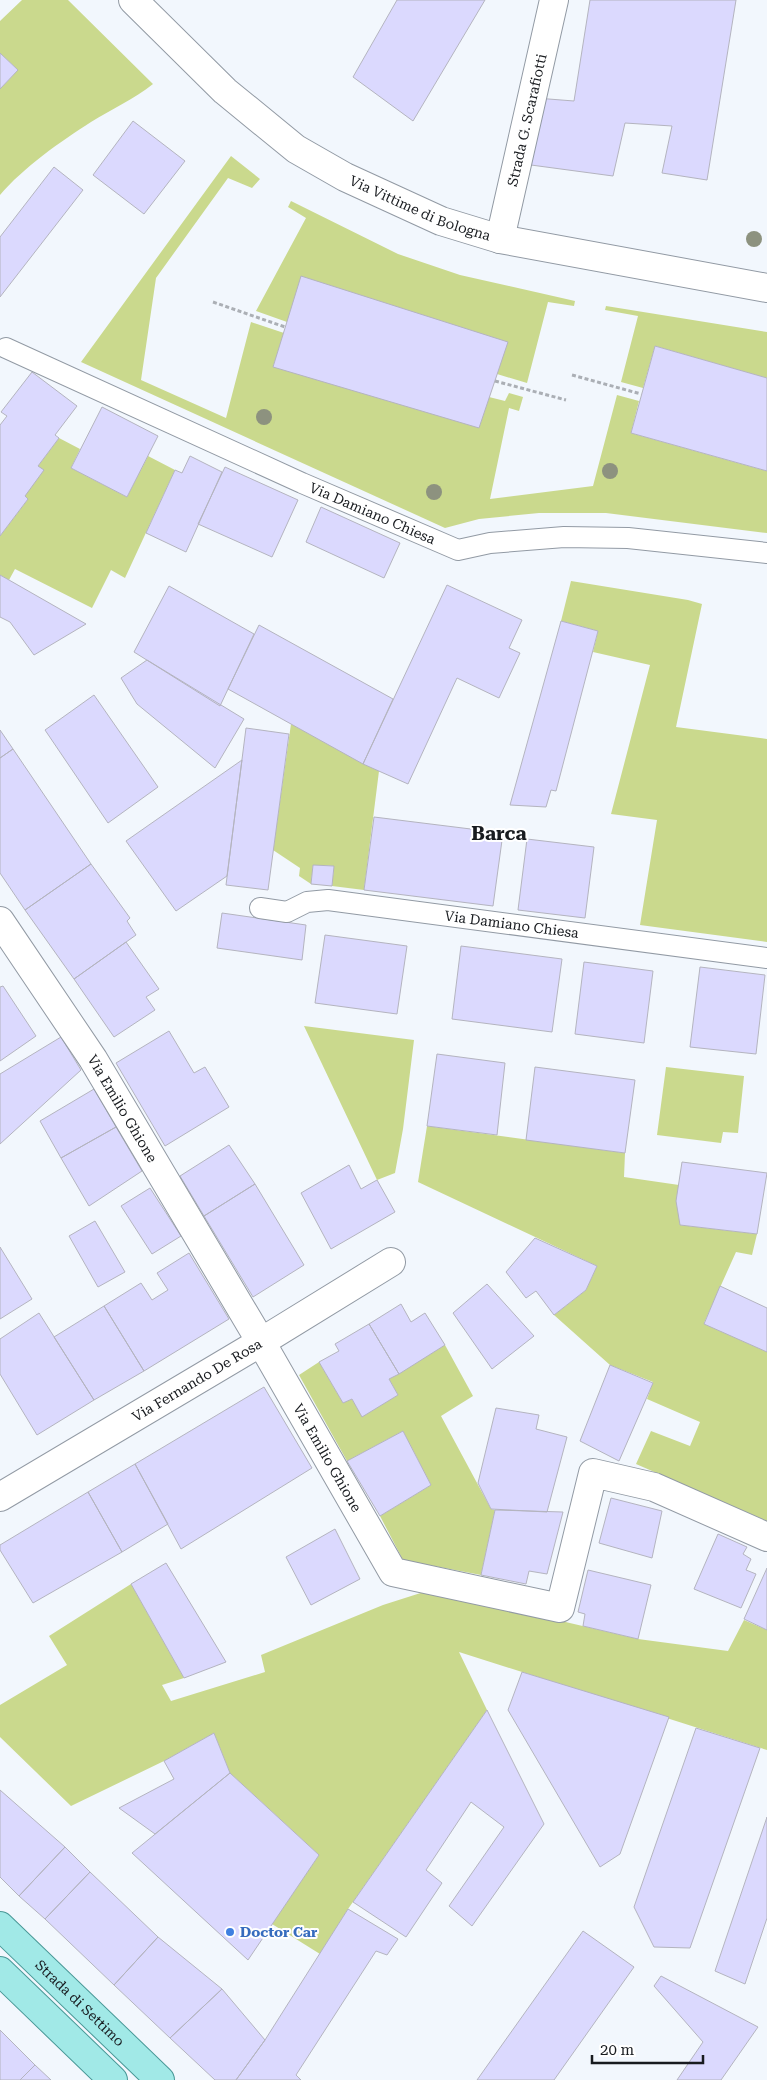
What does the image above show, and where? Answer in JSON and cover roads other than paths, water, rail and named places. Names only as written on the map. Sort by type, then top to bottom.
[{"type":"main road","name":"Strada di Settimo","points":[[0,1926],[160,2080]]},
{"type":"main road","points":[[0,1971],[113,2080]]},
{"type":"street","name":"Via Vittime di Bologna","points":[[134,0],[225,91],[296,149],[345,177],[440,221],[500,239],[767,288]]},
{"type":"street","name":"Strada G. Scarafiotti","points":[[500,239],[554,0]]},
{"type":"street","name":"Via Emilio Ghione","points":[[0,922],[93,1059],[261,1342],[393,1572],[560,1608],[593,1472],[654,1487],[767,1537]]},
{"type":"street","name":"Via Fernando De Rosa","points":[[0,1497],[261,1342],[391,1262]]},
{"type":"lane","name":"Via Damiano Chiesa","points":[[6,348],[302,483],[458,550],[490,543],[555,538],[628,538],[767,553]]},
{"type":"lane","name":"Via Damiano Chiesa","points":[[260,908],[287,912],[307,902],[328,900],[767,958]]},
{"type":"place","name":"Doctor Car","points":[[230,1932]]},
{"type":"district","name":"Barca","points":[[499,833]]}]
